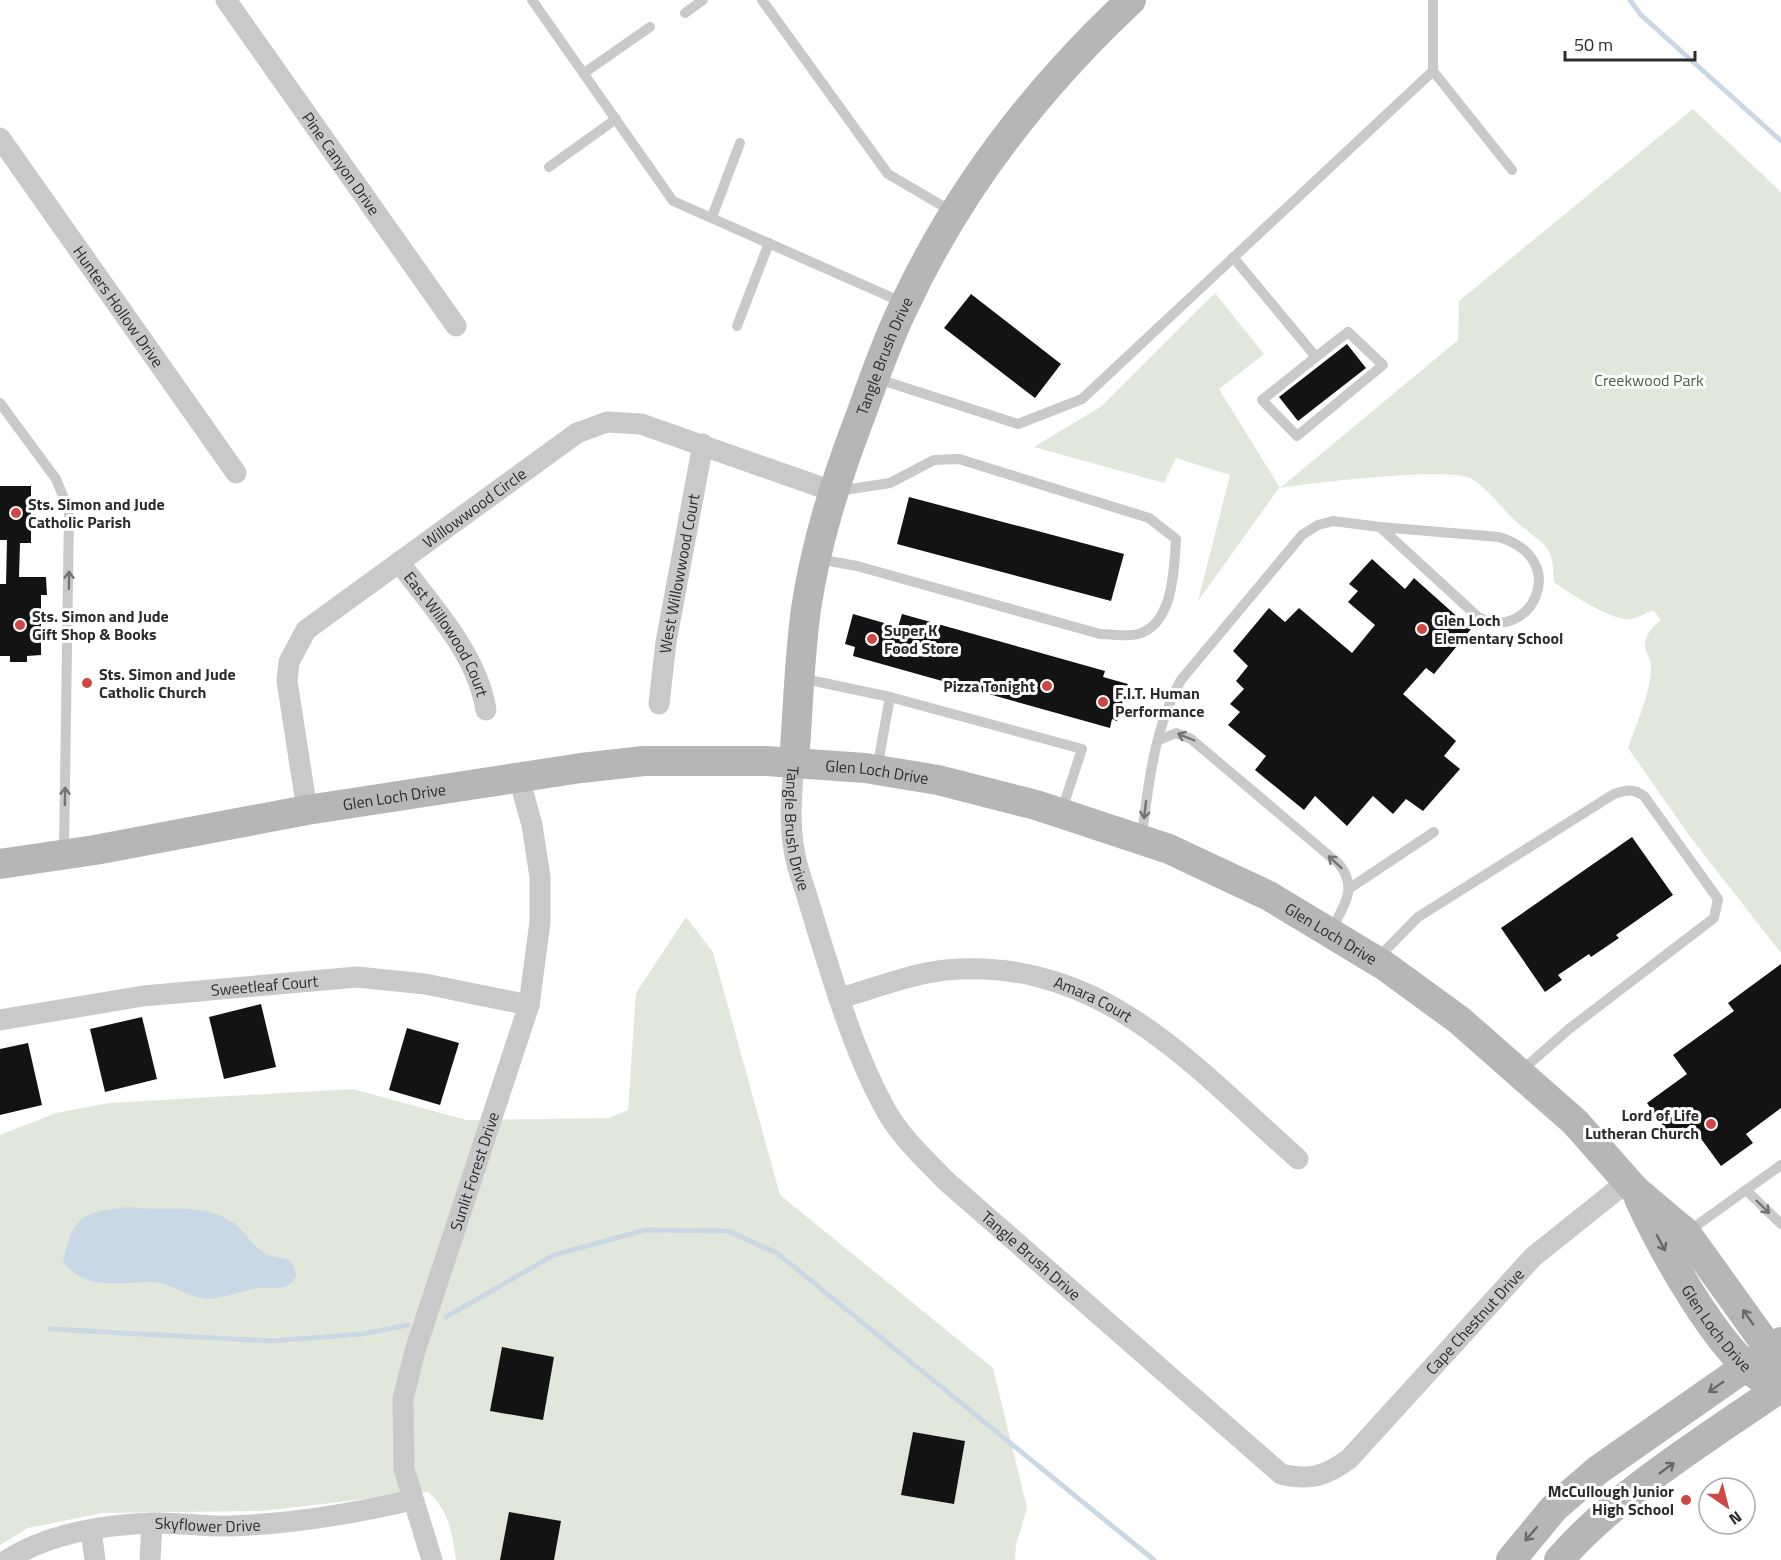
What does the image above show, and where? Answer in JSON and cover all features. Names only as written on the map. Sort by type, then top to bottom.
[{"type":"street","name":"Pine Canyon Drive","points":[[226,0],[456,326]]},
{"type":"street","name":"Tangle Brush Drive","points":[[1131,0],[1090,38],[1054,78],[994,154],[955,214],[905,303],[874,378],[832,491],[806,609],[790,809],[792,844],[865,1066],[889,1114],[913,1147],[945,1180],[1281,1474],[1300,1479],[1331,1473]]},
{"type":"street","name":"Hunters Hollow Drive","points":[[0,138],[237,473]]},
{"type":"street","name":"Willowwood Circle","points":[[307,810],[286,681],[289,662],[306,630],[577,433],[607,422],[641,424],[832,491]]},
{"type":"street","name":"West Willowwood Court","points":[[659,704],[666,642],[703,444]]},
{"type":"street","name":"East Willowood Court","points":[[399,562],[468,657],[483,692],[486,710]]},
{"type":"street","name":"Glen Loch Drive","points":[[0,864],[64,855],[307,810],[644,761],[701,759],[794,763],[877,770],[938,780],[1061,813],[1169,849],[1269,896],[1376,960],[1459,1020],[1575,1122],[1632,1185],[1686,1233],[1776,1346],[1779,1388]]},
{"type":"street","name":"Sunlit Forest Drive","points":[[432,1560],[404,1469],[403,1399],[415,1351],[529,1005],[540,922],[540,877],[532,825],[519,778]]},
{"type":"street","name":"Amara Court","points":[[841,998],[904,978],[944,970],[987,968],[1033,974],[1068,984],[1102,999],[1141,1024],[1298,1159]]},
{"type":"street","name":"Sweetleaf Court","points":[[0,1020],[143,996],[357,977],[425,984],[529,1005]]},
{"type":"street","name":"Glen Loch Drive","points":[[1632,1185],[1687,1287],[1744,1367],[1779,1388]]},
{"type":"street","name":"Cape Chestnut Drive","points":[[1331,1473],[1360,1447],[1533,1257],[1632,1185]]},
{"type":"street","points":[[1511,1560],[1554,1508],[1598,1470],[1776,1346]]},
{"type":"street","points":[[1559,1560],[1581,1535],[1611,1508],[1779,1388]]},
{"type":"street","name":"Skyflower Drive","points":[[7,1560],[51,1538],[91,1530],[152,1523],[228,1526],[289,1523],[351,1514],[412,1500]]},
{"type":"street","points":[[150,1560],[152,1523]]},
{"type":"street","points":[[91,1530],[95,1560]]},
{"type":"lane","points":[[532,0],[673,201],[905,303]]},
{"type":"lane","points":[[685,13],[703,0]]},
{"type":"lane","points":[[762,0],[888,174],[955,214]]},
{"type":"lane","points":[[1433,0],[1433,71],[1512,170]]},
{"type":"lane","points":[[584,73],[650,27]]},
{"type":"lane","points":[[874,378],[1018,424],[1082,399],[1433,71]]},
{"type":"lane","points":[[549,167],[616,119]]},
{"type":"lane","points":[[712,217],[740,143]]},
{"type":"lane","points":[[737,326],[769,243]]},
{"type":"lane","points":[[1233,257],[1316,357]]},
{"type":"lane","points":[[1348,332],[1383,365],[1297,436],[1262,400],[1316,357],[1348,332]]},
{"type":"lane","points":[[0,403],[56,479],[69,511],[64,855]]},
{"type":"lane","points":[[816,559],[857,566],[1100,634],[1139,634],[1163,616],[1172,585],[1176,539],[1149,518],[960,459],[934,460],[890,483],[832,491]]},
{"type":"lane","points":[[1142,840],[1147,798],[1160,740],[1170,700],[1181,680],[1302,535],[1318,525],[1333,521],[1499,537],[1515,542],[1527,550],[1536,562],[1539,581],[1535,598],[1525,614],[1507,622],[1490,624],[1478,617],[1380,527]]},
{"type":"lane","points":[[800,678],[890,697],[1082,749],[1061,813]]},
{"type":"lane","points":[[877,770],[890,697]]},
{"type":"lane","points":[[1160,740],[1176,733],[1183,734],[1204,747],[1339,864],[1348,875],[1350,888]]},
{"type":"lane","points":[[1376,960],[1418,917],[1614,794],[1627,790],[1638,791],[1644,796],[1718,899],[1714,918],[1569,1029],[1519,1073]]},
{"type":"lane","points":[[1330,932],[1350,888],[1434,832]]},
{"type":"lane","points":[[1686,1233],[1781,1165]]},
{"type":"lane","points":[[1746,1190],[1781,1224]]},
{"type":"green space","name":"Creekwood Park","points":[[1693,109],[1781,192],[1781,953],[1691,838],[1628,748],[1643,707],[1651,675],[1651,665],[1645,643],[1651,630],[1661,620],[1653,610],[1639,617],[1623,619],[1591,606],[1554,582],[1552,560],[1546,547],[1472,479],[1458,475],[1409,475],[1280,488],[1458,340],[1459,301]]},
{"type":"green space","points":[[1215,293],[1264,354],[1219,389],[1280,488],[1198,601],[1230,475],[1176,458],[1164,483],[1034,447],[1102,406]]},
{"type":"green space","points":[[686,917],[713,952],[780,1195],[993,1368],[1027,1508],[1016,1545],[1015,1560],[456,1560],[451,1531],[445,1514],[428,1492],[261,1511],[103,1513],[28,1528],[0,1545],[0,1135],[56,1113],[109,1103],[353,1089],[466,1120],[609,1118],[628,1110],[636,993]]},
{"type":"water","points":[[128,1207],[193,1209],[217,1214],[234,1223],[263,1252],[284,1258],[292,1263],[297,1276],[287,1286],[260,1288],[208,1299],[153,1282],[117,1284],[93,1282],[82,1278],[63,1262],[71,1235],[82,1219],[100,1211]]},
{"type":"building","points":[[971,294],[1061,364],[1035,398],[944,328]]},
{"type":"building","points":[[1347,344],[1366,368],[1298,421],[1279,397]]},
{"type":"building","points":[[0,486],[31,486],[31,543],[20,543],[19,577],[46,577],[47,595],[41,595],[41,655],[27,656],[27,662],[10,662],[10,656],[0,656],[0,584],[6,584],[7,540],[0,540]]},
{"type":"building","points":[[909,497],[1124,554],[1111,601],[897,544]]},
{"type":"building","points":[[1372,559],[1405,589],[1414,578],[1471,629],[1434,674],[1426,668],[1403,694],[1456,741],[1444,756],[1460,769],[1423,811],[1406,799],[1393,814],[1373,796],[1347,826],[1315,796],[1304,810],[1255,770],[1266,756],[1228,725],[1240,712],[1230,704],[1244,689],[1236,681],[1248,666],[1233,651],[1269,608],[1285,622],[1299,608],[1352,653],[1375,625],[1348,602],[1358,591],[1349,584]]},
{"type":"building","points":[[853,614],[898,627],[902,614],[1105,671],[1103,677],[1128,684],[1117,721],[1112,719],[1110,728],[853,656],[855,647],[845,644]]},
{"type":"building","points":[[1632,837],[1673,895],[1616,935],[1619,938],[1591,957],[1589,954],[1558,975],[1562,980],[1545,992],[1501,928]]},
{"type":"building","points":[[1781,964],[1781,1108],[1746,1134],[1753,1143],[1721,1166],[1691,1125],[1672,1138],[1647,1103],[1687,1074],[1673,1055],[1734,1011],[1728,1003]]},
{"type":"building","points":[[261,1004],[276,1067],[224,1079],[209,1017]]},
{"type":"building","points":[[142,1017],[157,1079],[105,1092],[90,1029]]},
{"type":"building","points":[[407,1028],[459,1043],[440,1105],[389,1090]]},
{"type":"building","points":[[28,1043],[42,1105],[0,1115],[0,1049]]},
{"type":"building","points":[[502,1347],[554,1357],[543,1420],[490,1411]]},
{"type":"building","points":[[913,1432],[965,1441],[954,1504],[901,1495]]},
{"type":"building","points":[[509,1512],[561,1521],[554,1560],[500,1560]]},
{"type":"waterway","points":[[1630,0],[1641,15],[1781,141]]},
{"type":"waterway","points":[[446,1317],[554,1255],[645,1230],[728,1231],[777,1253],[1154,1560]]},
{"type":"waterway","points":[[50,1329],[272,1341],[362,1334],[408,1325]]},
{"type":"place","name":"Sts. Simon and Jude Catholic Parish","points":[[16,513]]},
{"type":"place","name":"Sts. Simon and Jude Gift Shop & Books","points":[[20,625]]},
{"type":"place","name":"Glen Loch Elementary School","points":[[1422,629]]},
{"type":"place","name":"Super K Food Store","points":[[872,639]]},
{"type":"place","name":"Sts. Simon and Jude Catholic Church","points":[[87,683]]},
{"type":"place","name":"Pizza Tonight","points":[[1047,686]]},
{"type":"place","name":"F.I.T. Human Performance","points":[[1103,702]]},
{"type":"place","name":"Lord of Life Lutheran Church","points":[[1711,1124]]},
{"type":"place","name":"McCullough Junior High School","points":[[1686,1500]]}]
